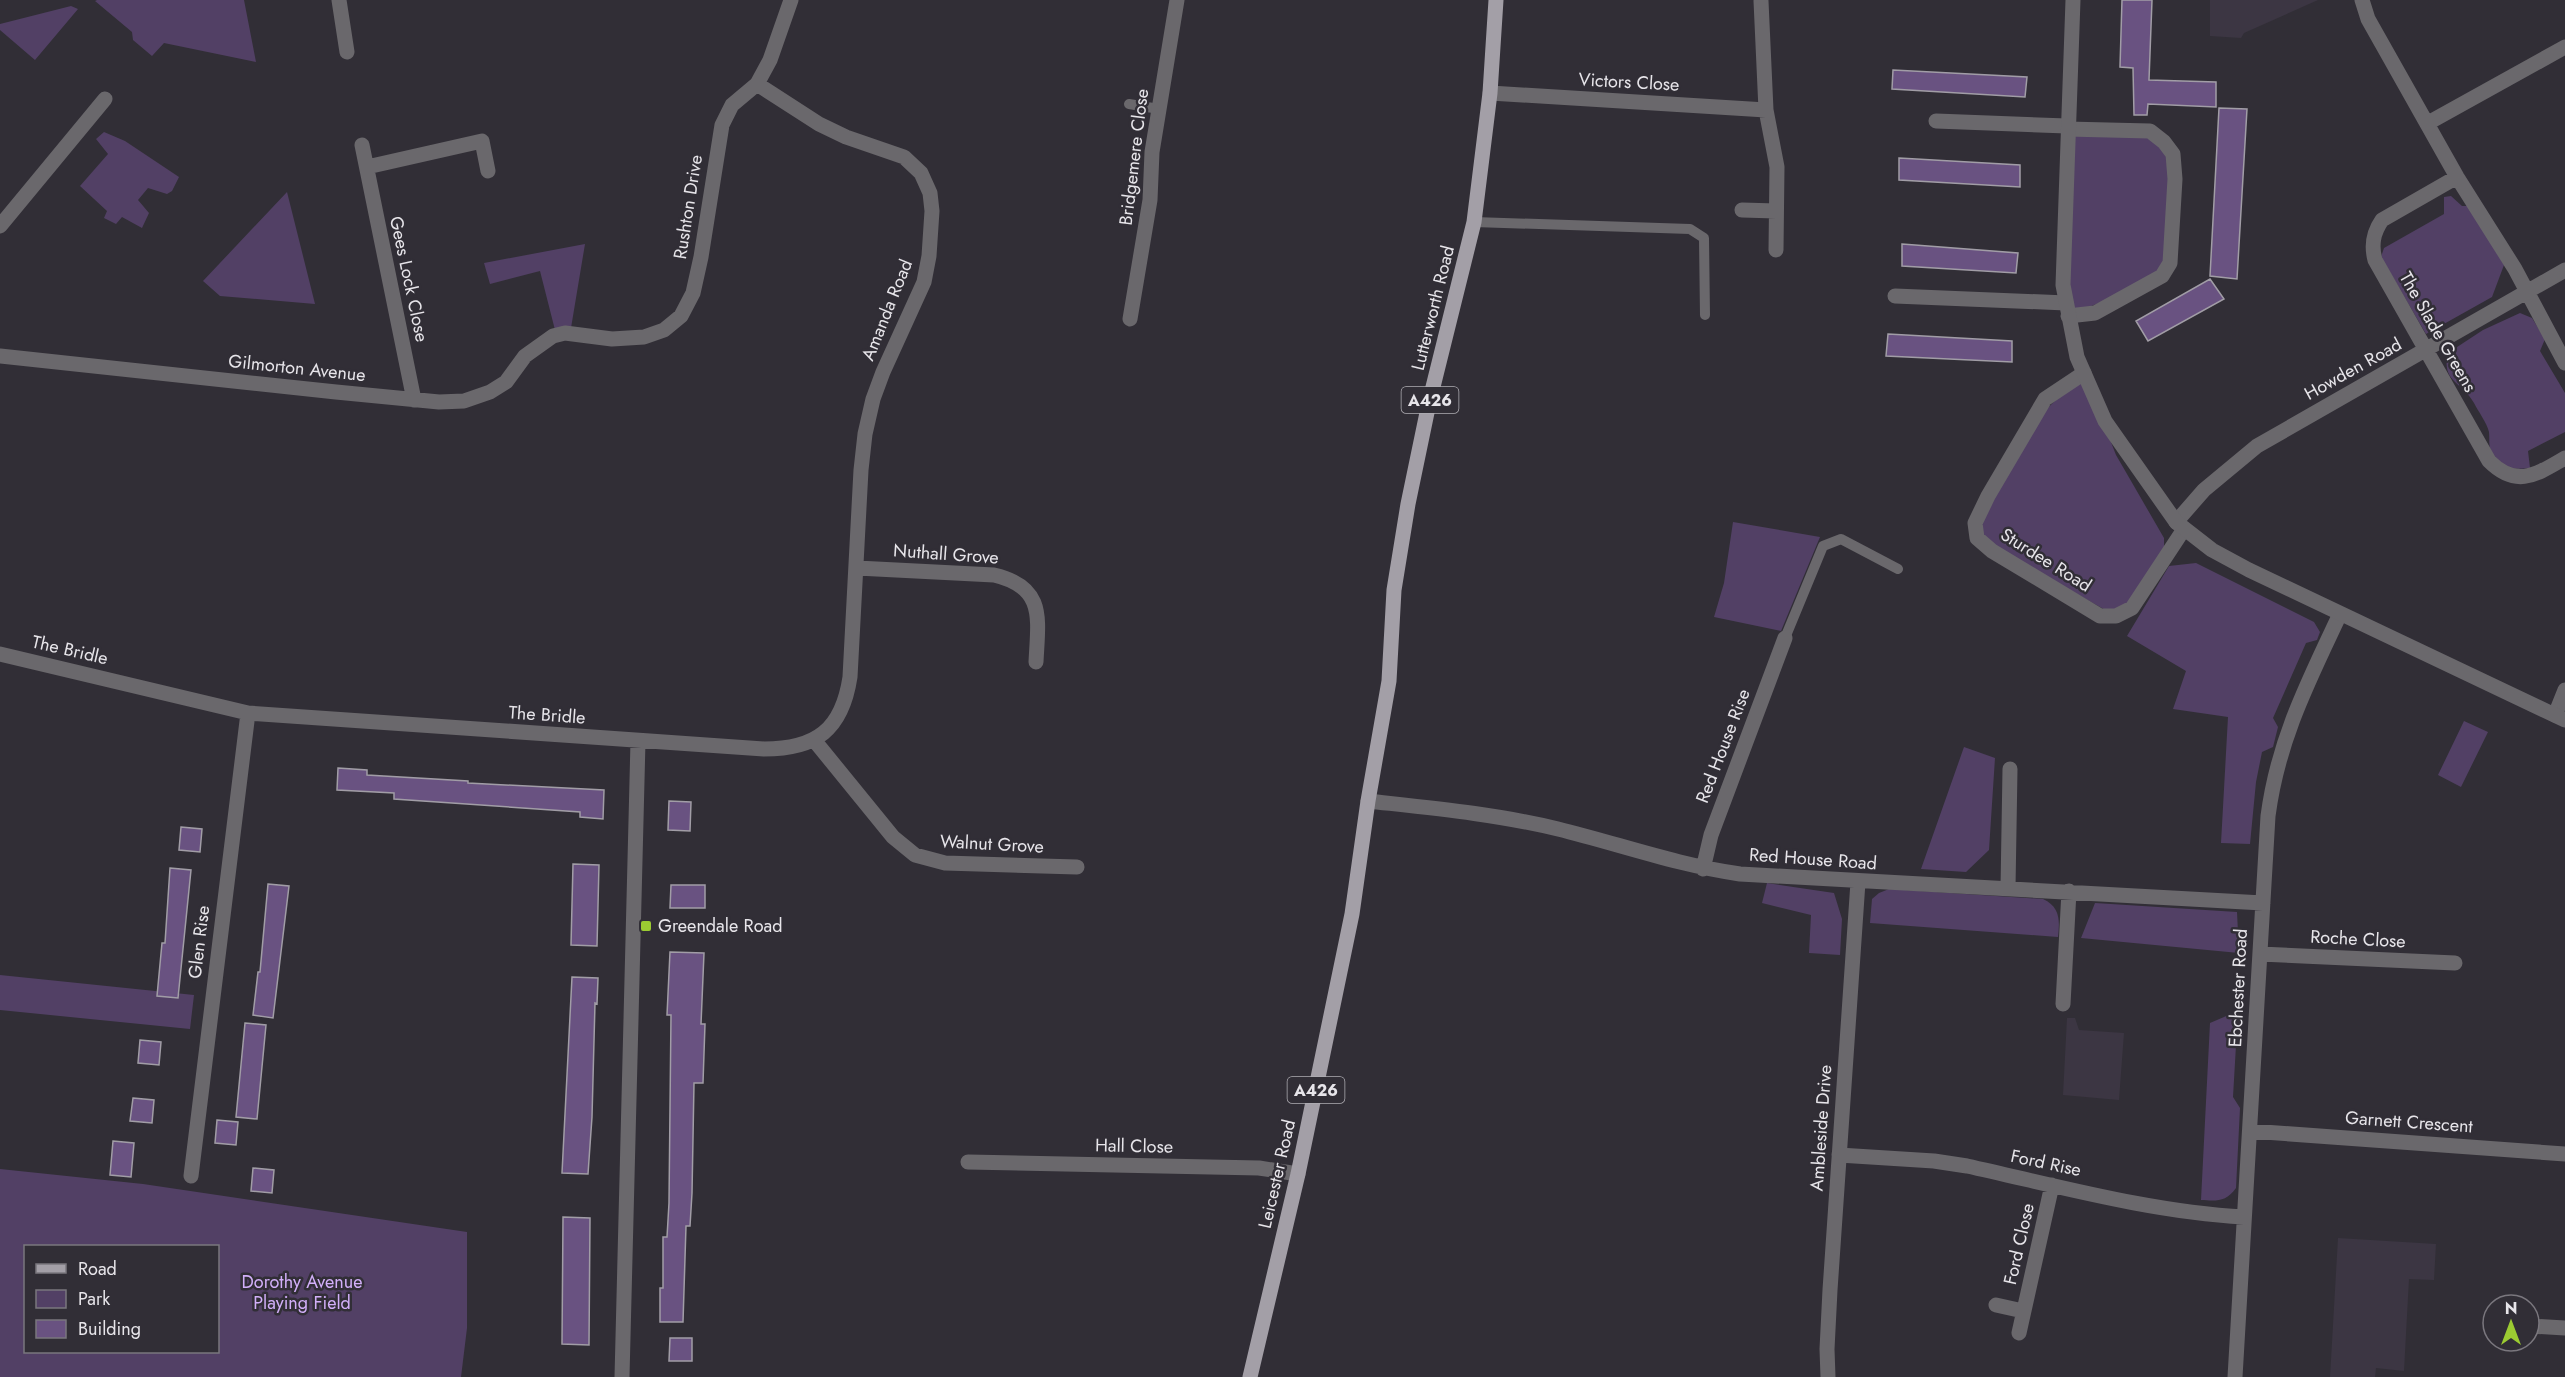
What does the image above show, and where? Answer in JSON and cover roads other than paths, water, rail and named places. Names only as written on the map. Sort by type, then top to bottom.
[{"type":"main road","name":"Lutterworth Road","points":[[1368,801],[1389,681],[1394,590],[1408,504],[1474,222],[1490,93],[1497,0]]},
{"type":"main road","name":"Leicester Road","points":[[1250,1377],[1298,1174],[1352,914],[1368,801]]},
{"type":"street","points":[[339,0],[347,51]]},
{"type":"street","name":"Rushton Drive","points":[[565,333],[612,339],[644,337],[664,330],[681,316],[693,293],[701,257],[722,125],[732,105],[757,84],[770,60],[791,0]]},
{"type":"street","name":"Bridgemere Close","points":[[1130,319],[1150,200],[1152,152],[1177,0]]},
{"type":"street","points":[[2073,0],[2063,285],[2077,357],[2105,421],[2180,525],[2231,560],[2560,717],[2565,690]]},
{"type":"street","points":[[2362,0],[2368,19],[2457,177],[2527,292],[2565,363]]},
{"type":"street","points":[[1761,2],[1766,110],[1777,167],[1776,249]]},
{"type":"street","points":[[2428,123],[2565,47]]},
{"type":"street","name":"Amanda Road","points":[[757,84],[819,124],[846,138],[904,157],[921,173],[930,193],[932,212],[930,245],[924,282],[873,399],[865,434],[861,470]]},
{"type":"street","name":"Victors Close","points":[[1490,93],[1766,110]]},
{"type":"street","points":[[1,223],[105,99]]},
{"type":"street","points":[[1895,296],[2095,313],[2162,276],[2170,263],[2175,179],[2173,154],[2164,142],[2150,131],[1936,121]]},
{"type":"street","points":[[366,167],[482,141],[488,171]]},
{"type":"street","name":"Gees Lock Close","points":[[362,145],[414,400]]},
{"type":"street","name":"The Slade Greens","points":[[2457,177],[2382,220],[2373,240],[2374,260],[2489,461],[2498,470],[2521,477],[2533,476],[2565,458]]},
{"type":"street","points":[[1742,210],[1776,211]]},
{"type":"street","name":"Howden Road","points":[[2180,525],[2204,490],[2257,447],[2565,270]]},
{"type":"street","name":"Gilmorton Avenue","points":[[0,356],[414,400],[464,401],[490,392],[506,382],[525,356],[540,343],[565,333]]},
{"type":"street","name":"Sturdee Road","points":[[2084,373],[2045,399],[1988,496],[1975,523],[1977,538],[1992,551],[2100,616],[2116,616],[2132,608],[2180,525]]},
{"type":"street","name":"The Bridle","points":[[0,654],[248,713],[638,741],[790,749],[814,740],[828,728],[840,714],[847,696],[861,470]]},
{"type":"street","name":"Nuthall Grove","points":[[856,568],[994,575],[1011,579],[1027,589],[1034,604],[1038,621],[1036,662]]},
{"type":"street","name":"Ebchester Road","points":[[2235,1377],[2268,816],[2273,778],[2296,706],[2340,614]]},
{"type":"street","name":"Red House Rise","points":[[1703,868],[1711,835],[1785,638]]},
{"type":"street","name":"Glen Rise","points":[[191,1176],[248,713]]},
{"type":"street","name":"Walnut Grove","points":[[814,740],[893,837],[915,855],[945,863],[1077,867]]},
{"type":"street","points":[[622,1377],[638,741]]},
{"type":"street","points":[[2008,888],[2010,769]]},
{"type":"street","name":"Red House Road","points":[[1368,801],[1446,809],[1557,829],[1654,857],[1740,874],[2263,903]]},
{"type":"street","name":"Ambleside Drive","points":[[1828,1377],[1827,1349],[1858,882]]},
{"type":"street","points":[[2063,1004],[2069,891]]},
{"type":"street","name":"Roche Close","points":[[2260,954],[2455,963]]},
{"type":"street","name":"Garnett Crescent","points":[[2250,1131],[2565,1154]]},
{"type":"street","name":"Ford Rise","points":[[1839,1155],[1934,1161],[1967,1166],[2167,1209],[2207,1215],[2244,1217]]},
{"type":"street","name":"Hall Close","points":[[968,1162],[1259,1168],[1298,1174]]},
{"type":"street","name":"Ford Close","points":[[2019,1333],[2052,1185]]},
{"type":"street","name":"Ford Close","points":[[1996,1305],[2023,1311]]},
{"type":"street","points":[[2541,1327],[2565,1328]]},
{"type":"lane","points":[[1130,104],[1159,109]]},
{"type":"lane","points":[[1474,222],[1690,229],[1704,238],[1705,315]]},
{"type":"lane","points":[[1785,638],[1823,546],[1841,539],[1898,569]]},
{"type":"place","name":"Greendale Road","points":[[646,926]]},
{"type":"park label","name":"Dorothy Avenue Playing Field","points":[[302,1292]]}]
